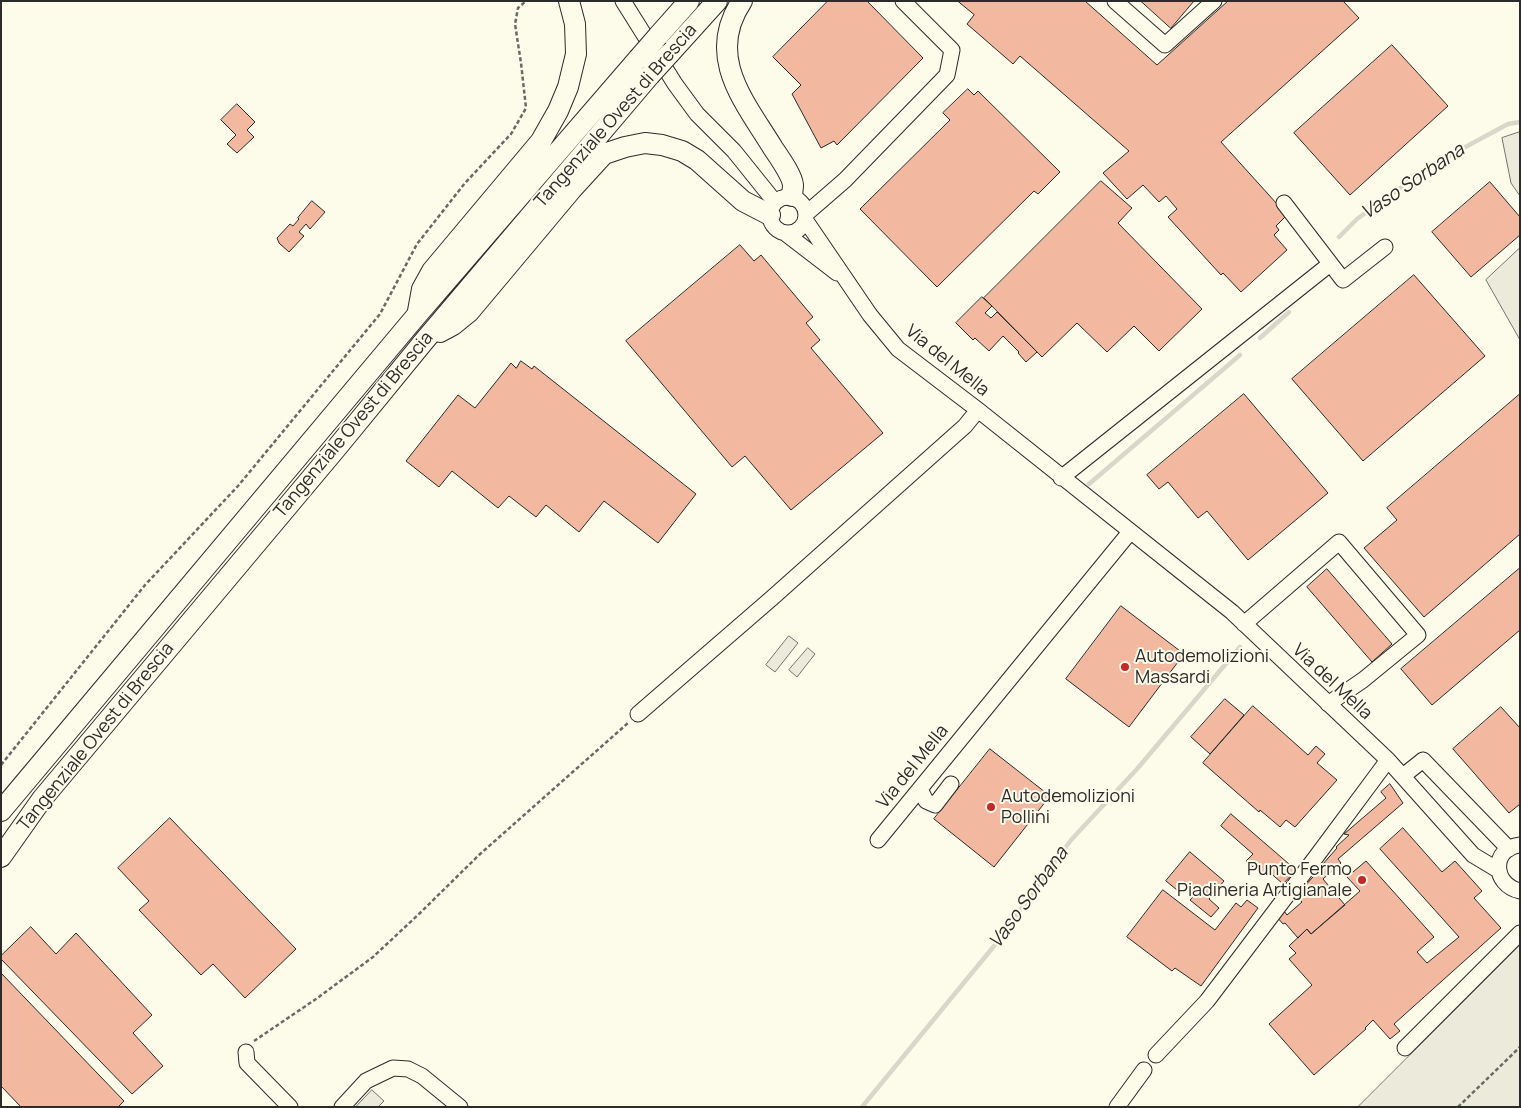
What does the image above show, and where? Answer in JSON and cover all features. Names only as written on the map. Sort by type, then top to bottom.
[{"type":"main road","points":[[417,316],[422,289],[432,271],[541,141],[558,111],[568,87],[576,54],[575,24],[569,1]]},
{"type":"main road","name":"Tangenziale Ovest di Brescia","points":[[1,811],[417,316],[689,1]]},
{"type":"main road","name":"Tangenziale Ovest di Brescia","points":[[1,857],[42,799],[425,340],[650,75],[716,1]]},
{"type":"main road","points":[[425,340],[453,325],[469,312],[572,189],[604,154],[645,143],[662,145],[682,151],[697,160],[743,200],[792,208],[793,183],[737,88],[727,63],[728,35],[732,20],[742,1]]},
{"type":"street","name":"Via del Mella","points":[[623,1],[675,84],[697,114],[792,208],[848,281],[870,315],[898,350],[978,410],[1061,478],[1232,612],[1388,760],[1474,855],[1498,870],[1499,876],[1505,885],[1520,891]]},
{"type":"street","points":[[785,233],[798,231],[792,208],[845,180],[947,75],[952,50],[903,1]]},
{"type":"street","points":[[1115,1],[1165,45],[1214,1]]},
{"type":"street","points":[[1284,203],[1343,280],[1385,246]]},
{"type":"street","name":"Via del Mella","points":[[792,208],[774,227],[785,233],[848,281]]},
{"type":"street","points":[[1061,478],[1330,264]]},
{"type":"street","points":[[638,714],[772,598],[965,426],[978,410]]},
{"type":"street","name":"Via del Mella","points":[[878,840],[1130,532]]},
{"type":"street","points":[[1244,624],[1339,542],[1418,635],[1363,680],[1328,704]]},
{"type":"street","points":[[1156,1055],[1206,1001],[1388,760]]},
{"type":"street","points":[[1403,776],[1423,760],[1514,847],[1501,858],[1498,870]]},
{"type":"street","points":[[920,789],[926,801],[935,806],[951,784]]},
{"type":"street","points":[[1405,1048],[1520,933]]},
{"type":"street","points":[[246,1052],[247,1063],[290,1107]]},
{"type":"street","points":[[342,1107],[366,1081],[393,1068],[408,1069],[422,1076],[460,1107]]},
{"type":"street","points":[[1117,1107],[1144,1070]]},
{"type":"path","points":[[1,765],[145,585],[238,486],[380,314],[417,244],[465,183],[511,134],[526,108],[515,24],[518,8],[526,1]]},
{"type":"path","points":[[246,1052],[254,1040],[316,999],[372,958],[420,914],[479,855],[638,714]]},
{"type":"path","points":[[1458,1107],[1520,1047]]},
{"type":"shaded area","points":[[1520,132],[1520,196],[1511,183],[1502,138]]},
{"type":"shaded area","points":[[1520,248],[1520,340],[1486,280]]},
{"type":"shaded area","points":[[789,636],[798,643],[775,672],[766,665]]},
{"type":"shaded area","points":[[808,648],[815,654],[797,677],[789,670]]},
{"type":"shaded area","points":[[1520,945],[1520,1107],[1358,1107]]},
{"type":"shaded area","points":[[372,1090],[384,1101],[378,1107],[356,1107]]},
{"type":"building","points":[[828,1],[867,1],[923,58],[837,145],[834,141],[821,148],[792,94],[801,85],[773,57]]},
{"type":"building","points":[[958,1],[1085,1],[1157,65],[1228,1],[1343,1],[1359,18],[1221,142],[1287,215],[1276,226],[1279,230],[1274,235],[1287,250],[1241,292],[1223,273],[1221,275],[1168,217],[1177,209],[1166,196],[1159,202],[1143,185],[1127,199],[1103,173],[1129,151],[1020,56],[1013,64],[967,24],[974,15]]},
{"type":"building","points":[[1141,1],[1194,1],[1171,28]]},
{"type":"building","points":[[1392,45],[1448,106],[1350,195],[1294,133]]},
{"type":"building","points":[[968,89],[974,95],[978,91],[1060,172],[1038,194],[1034,191],[937,287],[860,209],[950,120],[943,113]]},
{"type":"building","points":[[237,104],[255,122],[247,130],[254,137],[237,153],[227,144],[236,135],[221,120]]},
{"type":"building","points":[[1101,181],[1132,208],[1118,223],[1202,309],[1159,351],[1134,326],[1107,352],[1077,323],[1042,357],[984,298]]},
{"type":"building","points":[[1490,182],[1520,217],[1520,235],[1471,277],[1432,232]]},
{"type":"building","points":[[312,201],[325,212],[310,229],[306,224],[299,232],[304,236],[289,252],[279,243],[277,238],[290,224],[293,226]]},
{"type":"building","points":[[740,245],[754,261],[761,255],[813,317],[806,323],[820,340],[811,348],[883,433],[791,510],[745,456],[732,467],[626,341]]},
{"type":"building","points":[[1414,275],[1485,356],[1363,461],[1292,379]]},
{"type":"building","points":[[982,297],[992,306],[985,313],[991,318],[997,312],[1037,352],[1026,362],[1003,336],[989,351],[975,338],[973,340],[956,323]]},
{"type":"building","points":[[521,361],[532,369],[534,366],[696,494],[658,543],[604,501],[579,532],[546,505],[536,517],[509,496],[498,508],[452,471],[439,487],[406,461],[458,395],[475,408],[511,363],[516,368]]},
{"type":"building","points":[[1244,394],[1328,493],[1248,560],[1207,511],[1198,518],[1168,482],[1159,489],[1147,475]]},
{"type":"building","points":[[1520,394],[1520,534],[1424,617],[1364,548],[1397,520],[1387,508]]},
{"type":"building","points":[[1520,568],[1520,630],[1432,705],[1401,669]]},
{"type":"building","points":[[1327,569],[1392,644],[1372,662],[1307,587]]},
{"type":"building","points":[[1121,606],[1184,654],[1129,727],[1066,679]]},
{"type":"building","points":[[1225,699],[1244,715],[1210,754],[1191,737]]},
{"type":"building","points":[[1253,706],[1308,755],[1316,746],[1325,754],[1317,763],[1337,780],[1295,827],[1286,820],[1280,827],[1260,810],[1259,812],[1203,763]]},
{"type":"building","points":[[1501,707],[1520,728],[1520,804],[1509,813],[1453,749]]},
{"type":"building","points":[[990,749],[1050,796],[994,867],[934,819]]},
{"type":"building","points":[[1390,784],[1403,803],[1338,859],[1341,863],[1323,879],[1345,905],[1311,934],[1307,929],[1298,938],[1277,917],[1284,911],[1287,915],[1302,902],[1297,897],[1303,891],[1302,889],[1323,866],[1336,847],[1349,835],[1344,834],[1386,798],[1381,792]]},
{"type":"building","points":[[1231,814],[1296,870],[1283,884],[1267,870],[1262,875],[1246,861],[1253,854],[1221,826]]},
{"type":"building","points":[[170,818],[296,949],[245,998],[213,964],[201,975],[139,910],[149,901],[118,868]]},
{"type":"building","points":[[1403,828],[1442,872],[1455,861],[1482,891],[1474,898],[1501,928],[1394,1024],[1400,1031],[1390,1039],[1373,1020],[1366,1029],[1314,1075],[1269,1024],[1312,985],[1289,959],[1296,953],[1289,946],[1307,929],[1311,934],[1360,891],[1347,877],[1366,861],[1434,937],[1417,952],[1427,963],[1459,937],[1380,849]]},
{"type":"building","points":[[1190,852],[1224,881],[1209,899],[1219,908],[1211,917],[1190,900],[1197,892],[1184,881],[1177,890],[1166,881]]},
{"type":"building","points":[[1163,890],[1215,930],[1236,903],[1241,907],[1247,900],[1258,908],[1201,986],[1175,968],[1172,971],[1127,937]]},
{"type":"building","points":[[31,927],[56,954],[76,933],[152,1015],[133,1033],[163,1066],[132,1094],[1,959],[1,956]]},
{"type":"building","points":[[1,973],[124,1101],[118,1107],[21,1107],[1,1086]]},
{"type":"waterway","name":"Vaso Sorbana","points":[[1339,237],[1357,219],[1432,165],[1508,124],[1520,122]]},
{"type":"waterway","name":"Vaso Sorbana","points":[[1260,338],[1289,312]]},
{"type":"waterway","name":"Vaso Sorbana","points":[[1089,484],[1240,355]]},
{"type":"waterway","name":"Vaso Sorbana","points":[[862,1107],[994,946],[1071,840],[1137,769],[1240,647]]},
{"type":"place","name":"Autodemolizioni Massardi","points":[[1125,667]]},
{"type":"place","name":"Autodemolizioni Pollini","points":[[991,807]]},
{"type":"place","name":"Punto Fermo Piadineria Artigianale","points":[[1362,880]]}]
